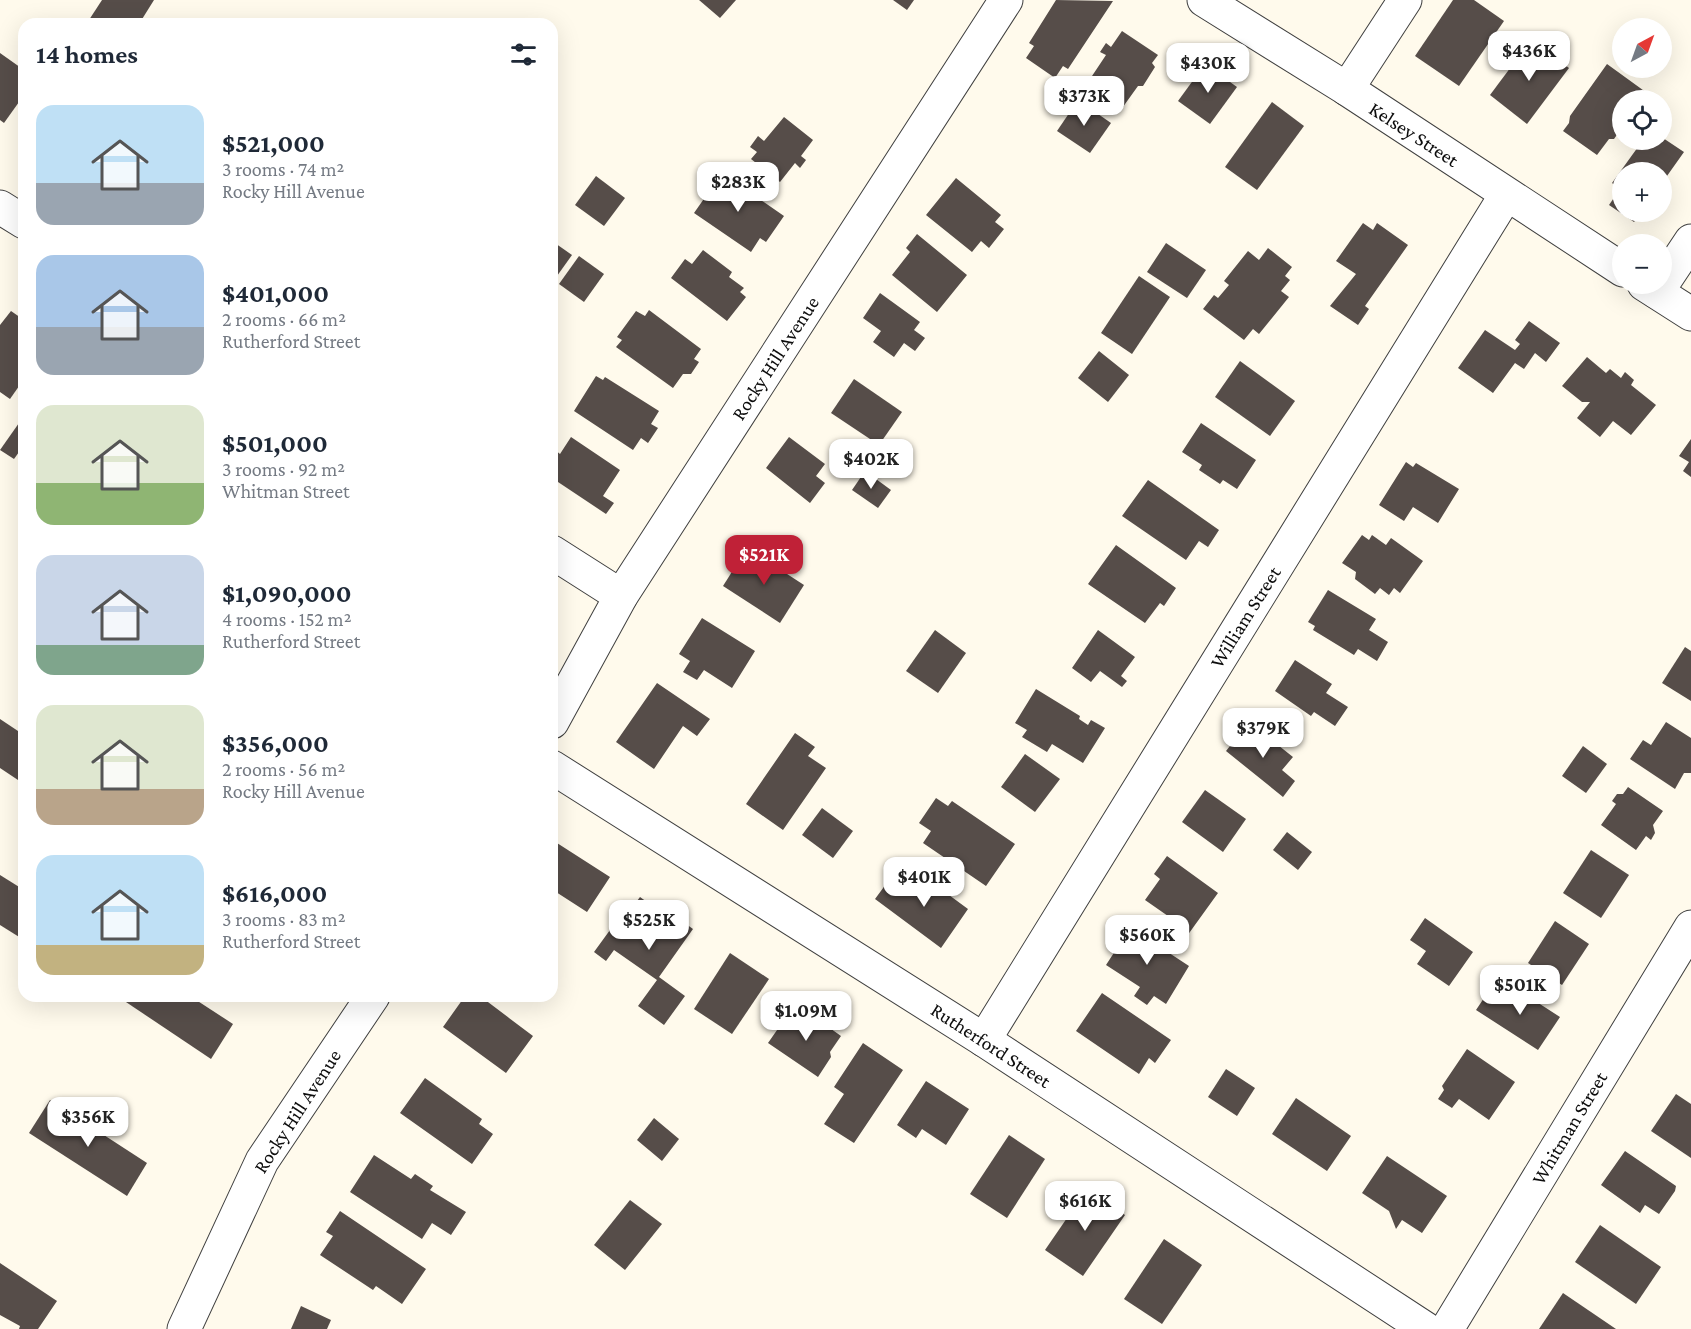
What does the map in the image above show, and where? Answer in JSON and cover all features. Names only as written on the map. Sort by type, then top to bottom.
[{"type":"street","name":"Rocky Hill Avenue","points":[[558,711],[621,596],[1006,0]]},
{"type":"street","name":"Kelsey Street","points":[[1204,0],[1347,89],[1612,263]]},
{"type":"street","points":[[1347,89],[1405,0]]},
{"type":"street","name":"William Street","points":[[984,1040],[1506,195]]},
{"type":"street","points":[[0,207],[18,218]]},
{"type":"street","points":[[1672,263],[1691,241]]},
{"type":"street","points":[[1659,294],[1691,314]]},
{"type":"street","points":[[558,556],[621,596]]},
{"type":"street","name":"Rutherford Street","points":[[558,771],[984,1040],[1426,1329]]},
{"type":"street","name":"Whitman Street","points":[[1447,1329],[1691,927]]},
{"type":"street","name":"Rocky Hill Avenue","points":[[184,1329],[262,1161],[368,1002]]},
{"type":"building","points":[[102,0],[154,0],[143,18],[90,18]]},
{"type":"building","points":[[699,0],[736,0],[720,18]]},
{"type":"building","points":[[893,0],[914,0],[907,10]]},
{"type":"building","points":[[1056,0],[1113,1],[1068,69],[1063,66],[1055,78],[1026,58],[1034,46],[1029,43]]},
{"type":"building","points":[[1453,0],[1474,0],[1504,21],[1459,86],[1415,56]]},
{"type":"building","points":[[1122,31],[1158,55],[1152,63],[1155,67],[1143,86],[1138,86],[1120,111],[1084,88],[1106,55],[1100,52],[1106,43],[1111,47]]},
{"type":"building","points":[[1531,40],[1569,68],[1527,124],[1490,95]]},
{"type":"building","points":[[0,53],[18,66],[18,103],[4,123],[0,120]]},
{"type":"building","points":[[1205,64],[1237,87],[1210,124],[1178,101]]},
{"type":"building","points":[[1607,64],[1612,68],[1612,78],[1626,78],[1643,90],[1612,90],[1612,139],[1609,139],[1597,155],[1563,131],[1569,123],[1570,116]]},
{"type":"building","points":[[1078,100],[1111,123],[1090,153],[1057,131]]},
{"type":"building","points":[[1272,102],[1304,126],[1257,190],[1225,167]]},
{"type":"building","points":[[784,117],[813,140],[801,156],[806,160],[800,168],[795,163],[780,182],[751,159],[757,152],[750,147],[758,136],[764,141]]},
{"type":"building","points":[[1672,144],[1684,152],[1672,169],[1672,162],[1627,162],[1636,150],[1672,150]]},
{"type":"building","points":[[722,173],[784,216],[766,242],[760,238],[751,252],[694,213]]},
{"type":"building","points":[[596,176],[625,198],[604,226],[575,205]]},
{"type":"building","points":[[956,178],[1001,215],[995,222],[1004,229],[989,248],[981,241],[972,252],[926,215]]},
{"type":"building","points":[[1363,223],[1373,230],[1377,223],[1408,245],[1365,306],[1369,309],[1358,325],[1330,306],[1356,274],[1336,261]]},
{"type":"building","points":[[917,234],[967,275],[937,312],[892,275],[910,252],[906,248]]},
{"type":"building","points":[[1166,243],[1206,270],[1187,298],[1147,272]]},
{"type":"building","points":[[558,245],[572,255],[558,275]]},
{"type":"building","points":[[1268,248],[1292,267],[1285,276],[1290,280],[1281,291],[1289,297],[1259,334],[1253,329],[1244,340],[1203,309],[1214,295],[1218,298],[1229,285],[1224,281],[1248,251],[1259,260]]},
{"type":"building","points":[[703,250],[732,272],[729,277],[744,288],[740,292],[746,297],[727,321],[671,278],[685,259],[692,264]]},
{"type":"building","points":[[579,256],[604,274],[584,302],[559,284]]},
{"type":"building","points":[[1139,276],[1170,297],[1132,354],[1101,333]]},
{"type":"building","points":[[880,293],[920,322],[914,330],[925,338],[915,351],[904,343],[894,357],[873,342],[881,331],[863,318]]},
{"type":"building","points":[[649,310],[701,349],[694,359],[699,362],[691,374],[683,374],[673,388],[616,347],[622,340],[617,337],[636,311],[645,316]]},
{"type":"building","points":[[11,311],[18,316],[18,388],[10,399],[0,392],[0,325]]},
{"type":"building","points":[[1529,321],[1560,343],[1546,362],[1535,353],[1524,369],[1515,363],[1493,393],[1458,368],[1485,330],[1515,350],[1520,344],[1515,340]]},
{"type":"building","points":[[1099,351],[1129,375],[1108,402],[1078,378]]},
{"type":"building","points":[[1587,357],[1606,373],[1610,369],[1621,378],[1625,372],[1634,380],[1631,385],[1656,405],[1631,435],[1613,421],[1600,437],[1577,418],[1590,402],[1582,402],[1562,386]]},
{"type":"building","points":[[1240,361],[1295,401],[1270,436],[1215,397]]},
{"type":"building","points":[[596,376],[603,380],[605,377],[659,411],[651,424],[658,428],[648,443],[641,438],[633,450],[574,411]]},
{"type":"building","points":[[854,379],[902,412],[879,445],[831,413]]},
{"type":"building","points":[[1201,423],[1256,460],[1237,489],[1223,480],[1220,484],[1199,470],[1202,465],[1182,452]]},
{"type":"building","points":[[18,424],[18,453],[14,459],[0,450]]},
{"type":"building","points":[[571,437],[620,470],[603,496],[614,503],[606,514],[558,482],[558,452],[560,454]]},
{"type":"building","points":[[789,437],[825,464],[816,476],[825,483],[810,503],[766,468]]},
{"type":"building","points":[[1691,439],[1691,477],[1683,471],[1689,462],[1679,456]]},
{"type":"building","points":[[1406,462],[1413,467],[1416,463],[1459,489],[1438,523],[1413,507],[1404,521],[1379,505]]},
{"type":"building","points":[[865,471],[891,490],[878,508],[852,490]]},
{"type":"building","points":[[1148,480],[1219,530],[1208,547],[1199,541],[1186,560],[1122,516]]},
{"type":"building","points":[[1362,535],[1369,540],[1372,535],[1386,545],[1391,538],[1423,561],[1400,593],[1394,588],[1389,595],[1380,588],[1375,594],[1355,579],[1356,572],[1342,563]]},
{"type":"building","points":[[1116,545],[1176,588],[1164,606],[1160,603],[1145,623],[1088,584]]},
{"type":"building","points":[[747,548],[804,585],[780,623],[723,586]]},
{"type":"building","points":[[1328,590],[1376,619],[1369,630],[1388,642],[1377,661],[1358,649],[1354,655],[1313,630],[1315,626],[1308,622]]},
{"type":"building","points":[[702,618],[755,651],[732,688],[704,670],[697,680],[683,672],[690,661],[679,654]]},
{"type":"building","points":[[935,630],[966,653],[938,693],[906,671]]},
{"type":"building","points":[[1098,630],[1135,657],[1121,676],[1127,681],[1122,687],[1100,671],[1091,682],[1072,668]]},
{"type":"building","points":[[1685,647],[1691,651],[1691,701],[1662,683]]},
{"type":"building","points":[[1295,660],[1332,684],[1326,693],[1348,707],[1335,726],[1314,712],[1311,716],[1275,691]]},
{"type":"building","points":[[657,683],[710,719],[697,736],[683,726],[654,769],[616,742]]},
{"type":"building","points":[[1036,689],[1080,716],[1079,719],[1088,725],[1091,720],[1105,728],[1083,763],[1052,744],[1047,752],[1022,737],[1027,730],[1015,723]]},
{"type":"building","points":[[0,719],[18,731],[18,780],[0,768]]},
{"type":"building","points":[[1666,722],[1691,738],[1691,773],[1684,773],[1675,789],[1630,759],[1643,740],[1651,745]]},
{"type":"building","points":[[1254,726],[1293,757],[1282,770],[1295,781],[1283,797],[1226,751],[1245,727],[1250,731]]},
{"type":"building","points":[[795,733],[815,747],[808,756],[826,768],[783,830],[746,804]]},
{"type":"building","points":[[1583,746],[1607,764],[1586,793],[1562,776]]},
{"type":"building","points":[[1025,754],[1060,779],[1035,812],[1001,787]]},
{"type":"building","points":[[1628,787],[1663,811],[1653,825],[1655,833],[1651,840],[1646,836],[1636,850],[1601,825],[1616,804],[1612,801],[1617,794],[1623,794]]},
{"type":"building","points":[[1205,790],[1246,819],[1223,852],[1182,822]]},
{"type":"building","points":[[936,798],[948,806],[952,801],[1015,844],[986,886],[923,843],[931,831],[919,823]]},
{"type":"building","points":[[822,808],[853,831],[833,858],[802,835]]},
{"type":"building","points":[[1287,832],[1312,852],[1298,870],[1273,850]]},
{"type":"building","points":[[558,844],[610,877],[587,912],[558,893]]},
{"type":"building","points":[[1591,850],[1629,875],[1601,918],[1563,893]]},
{"type":"building","points":[[1167,856],[1218,893],[1187,936],[1175,927],[1178,923],[1145,900],[1160,879],[1154,874]]},
{"type":"building","points":[[919,873],[968,909],[941,948],[875,899],[889,880],[905,892]]},
{"type":"building","points":[[0,875],[18,886],[18,936],[0,925]]},
{"type":"building","points":[[640,897],[654,907],[657,903],[693,929],[659,977],[685,996],[664,1025],[638,1006],[657,980],[614,950],[606,961],[594,952],[618,919],[622,921]]},
{"type":"building","points":[[1425,918],[1473,952],[1449,986],[1417,964],[1426,951],[1410,940]]},
{"type":"building","points":[[1555,921],[1589,944],[1562,985],[1528,963]]},
{"type":"building","points":[[1125,924],[1189,966],[1166,1004],[1154,996],[1147,1005],[1134,996],[1140,987],[1106,965],[1119,945],[1113,941]]},
{"type":"building","points":[[730,953],[769,979],[732,1034],[694,1009]]},
{"type":"building","points":[[1506,982],[1560,1017],[1538,1050],[1476,1010],[1484,998],[1492,1003]]},
{"type":"building","points":[[1102,993],[1171,1040],[1155,1063],[1149,1058],[1139,1074],[1076,1031]]},
{"type":"building","points":[[126,1002],[199,1002],[233,1024],[211,1059]]},
{"type":"building","points":[[461,1002],[488,1002],[533,1036],[506,1073],[443,1027]]},
{"type":"building","points":[[791,1010],[809,1022],[813,1016],[841,1036],[818,1077],[768,1043]]},
{"type":"building","points":[[863,1043],[903,1070],[854,1143],[824,1124],[844,1094],[834,1087]]},
{"type":"building","points":[[1467,1049],[1515,1082],[1489,1120],[1459,1099],[1452,1108],[1438,1099],[1444,1090],[1442,1086]]},
{"type":"building","points":[[1226,1069],[1255,1088],[1237,1116],[1208,1097]]},
{"type":"building","points":[[425,1078],[482,1119],[479,1124],[493,1134],[472,1164],[400,1113]]},
{"type":"building","points":[[926,1081],[969,1109],[946,1145],[922,1129],[916,1138],[897,1125]]},
{"type":"building","points":[[1676,1094],[1691,1104],[1691,1158],[1651,1131]]},
{"type":"building","points":[[1296,1098],[1351,1136],[1327,1171],[1272,1134]]},
{"type":"building","points":[[50,1100],[147,1163],[127,1196],[29,1133]]},
{"type":"building","points":[[654,1118],[679,1139],[662,1161],[637,1140]]},
{"type":"building","points":[[1009,1135],[1045,1159],[1007,1218],[970,1194]]},
{"type":"building","points":[[1625,1151],[1676,1186],[1659,1214],[1645,1205],[1640,1213],[1601,1185]]},
{"type":"building","points":[[374,1155],[411,1179],[415,1174],[433,1186],[430,1190],[466,1212],[451,1235],[432,1223],[422,1239],[350,1192]]},
{"type":"building","points":[[1387,1156],[1447,1196],[1422,1233],[1402,1220],[1396,1229],[1389,1211],[1362,1193]]},
{"type":"building","points":[[1087,1189],[1125,1215],[1083,1276],[1045,1250]]},
{"type":"building","points":[[630,1200],[662,1224],[625,1270],[594,1245]]},
{"type":"building","points":[[340,1211],[426,1269],[402,1304],[376,1286],[373,1290],[320,1255],[333,1236],[326,1232]]},
{"type":"building","points":[[1600,1225],[1661,1267],[1636,1304],[1575,1262]]},
{"type":"building","points":[[1164,1239],[1202,1265],[1162,1324],[1124,1299]]},
{"type":"building","points":[[0,1263],[57,1301],[38,1329],[19,1329],[20,1326],[0,1315]]},
{"type":"building","points":[[1563,1293],[1616,1329],[1539,1329]]},
{"type":"building","points":[[301,1306],[331,1320],[327,1329],[291,1329]]}]
